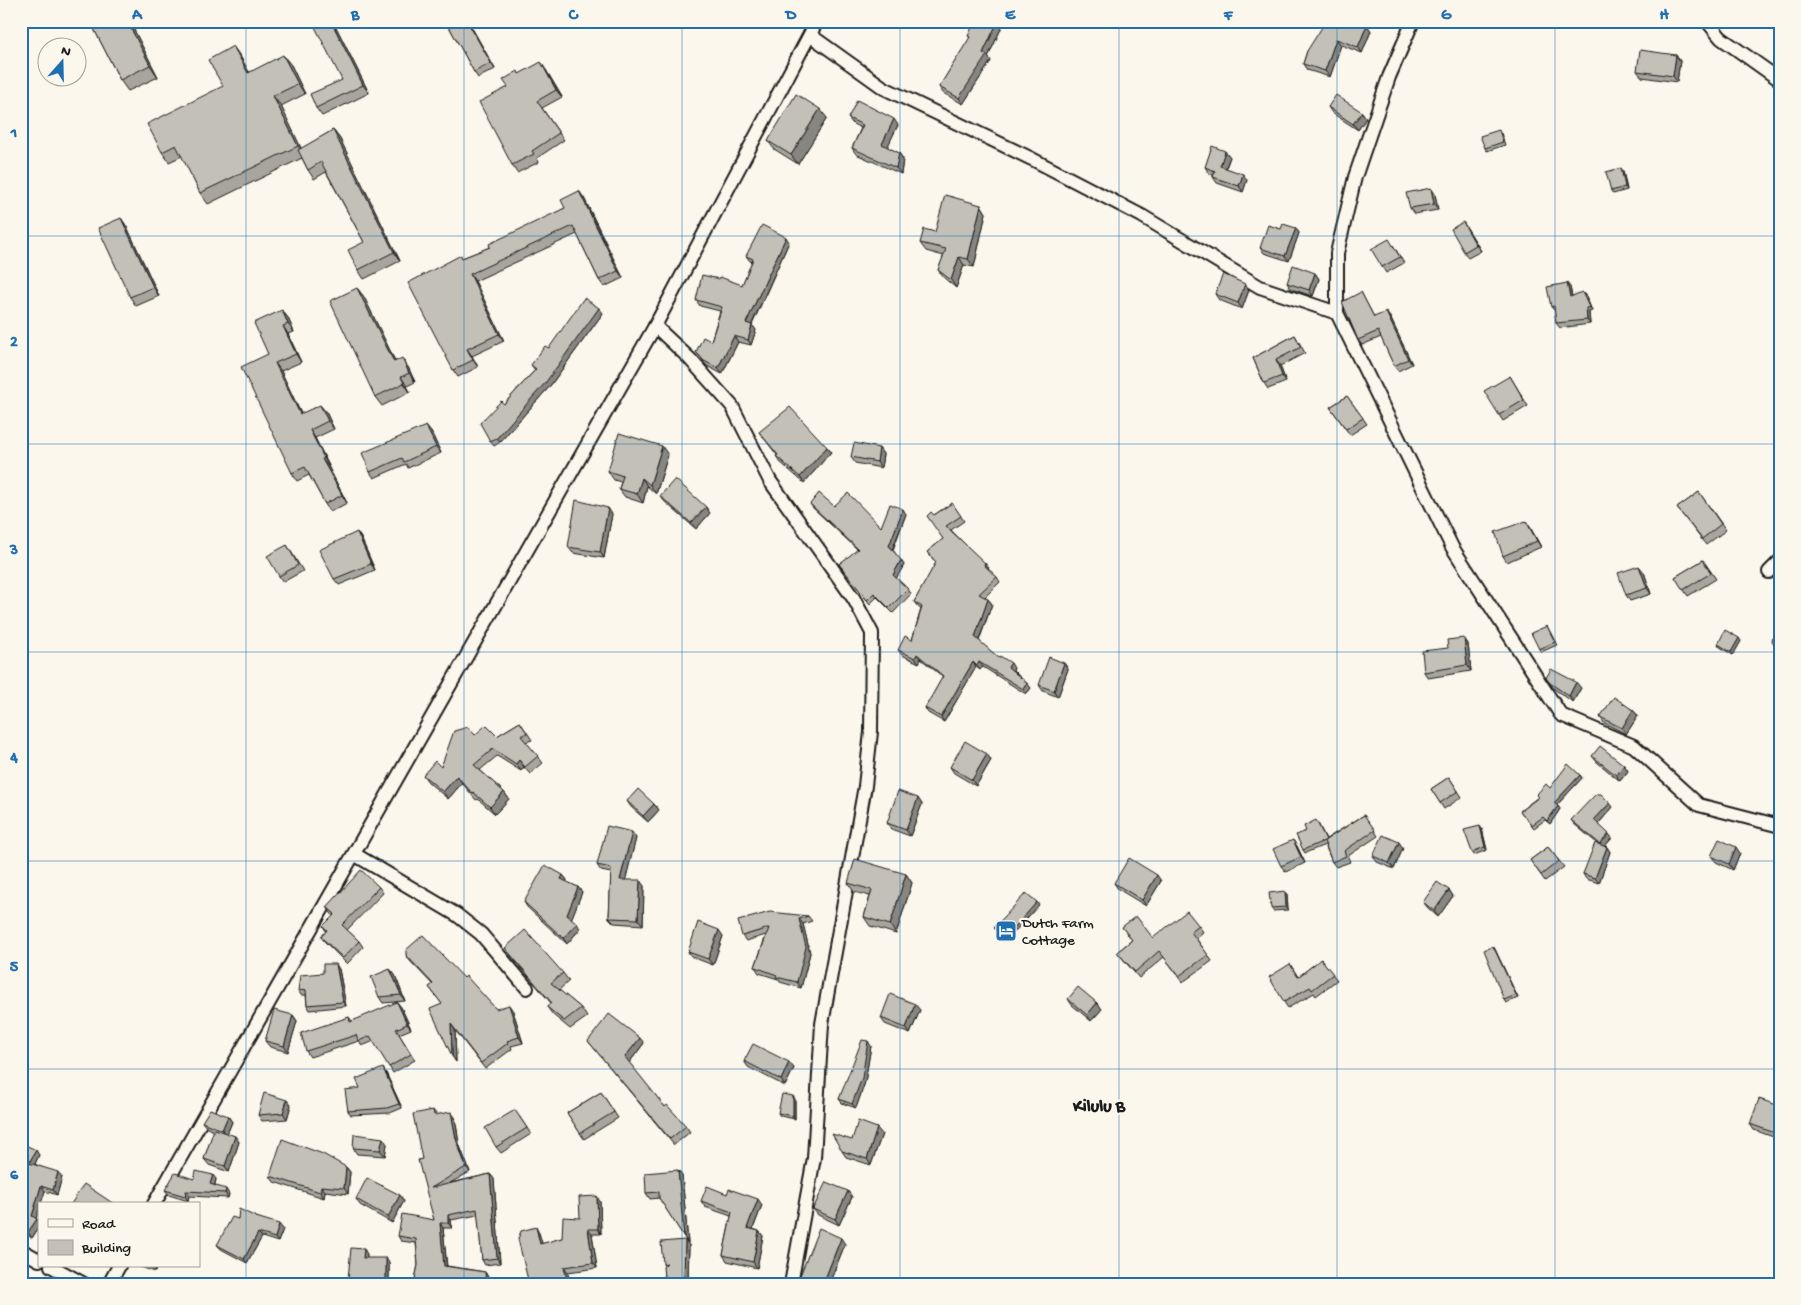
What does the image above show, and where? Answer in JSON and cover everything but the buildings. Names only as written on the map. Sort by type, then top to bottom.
[{"type":"street","points":[[155,1202],[227,1073],[655,326],[817,21]]},
{"type":"street","points":[[1413,21],[1389,78],[1355,177],[1337,253],[1336,314],[1452,547],[1561,715],[1634,746],[1699,805],[1780,826]]},
{"type":"street","points":[[1707,21],[1721,38],[1780,80]]},
{"type":"street","points":[[810,35],[884,88],[1032,159],[1142,216],[1260,287],[1336,314]]},
{"type":"street","points":[[655,326],[689,358],[732,406],[770,481],[854,599],[872,633],[871,732],[865,786],[822,1024],[814,1158],[791,1284]]},
{"type":"street","points":[[1769,572],[1780,562]]},
{"type":"street","points":[[354,854],[457,915],[481,934],[527,988]]},
{"type":"street","points":[[21,1250],[38,1259]]},
{"type":"street","points":[[55,1268],[84,1284]]},
{"type":"street","points":[[110,1284],[118,1268]]},
{"type":"place","name":"Dutch Farm Cottage","points":[[1006,931]]},
{"type":"district","name":"Kilulu B","points":[[1099,1105]]}]
